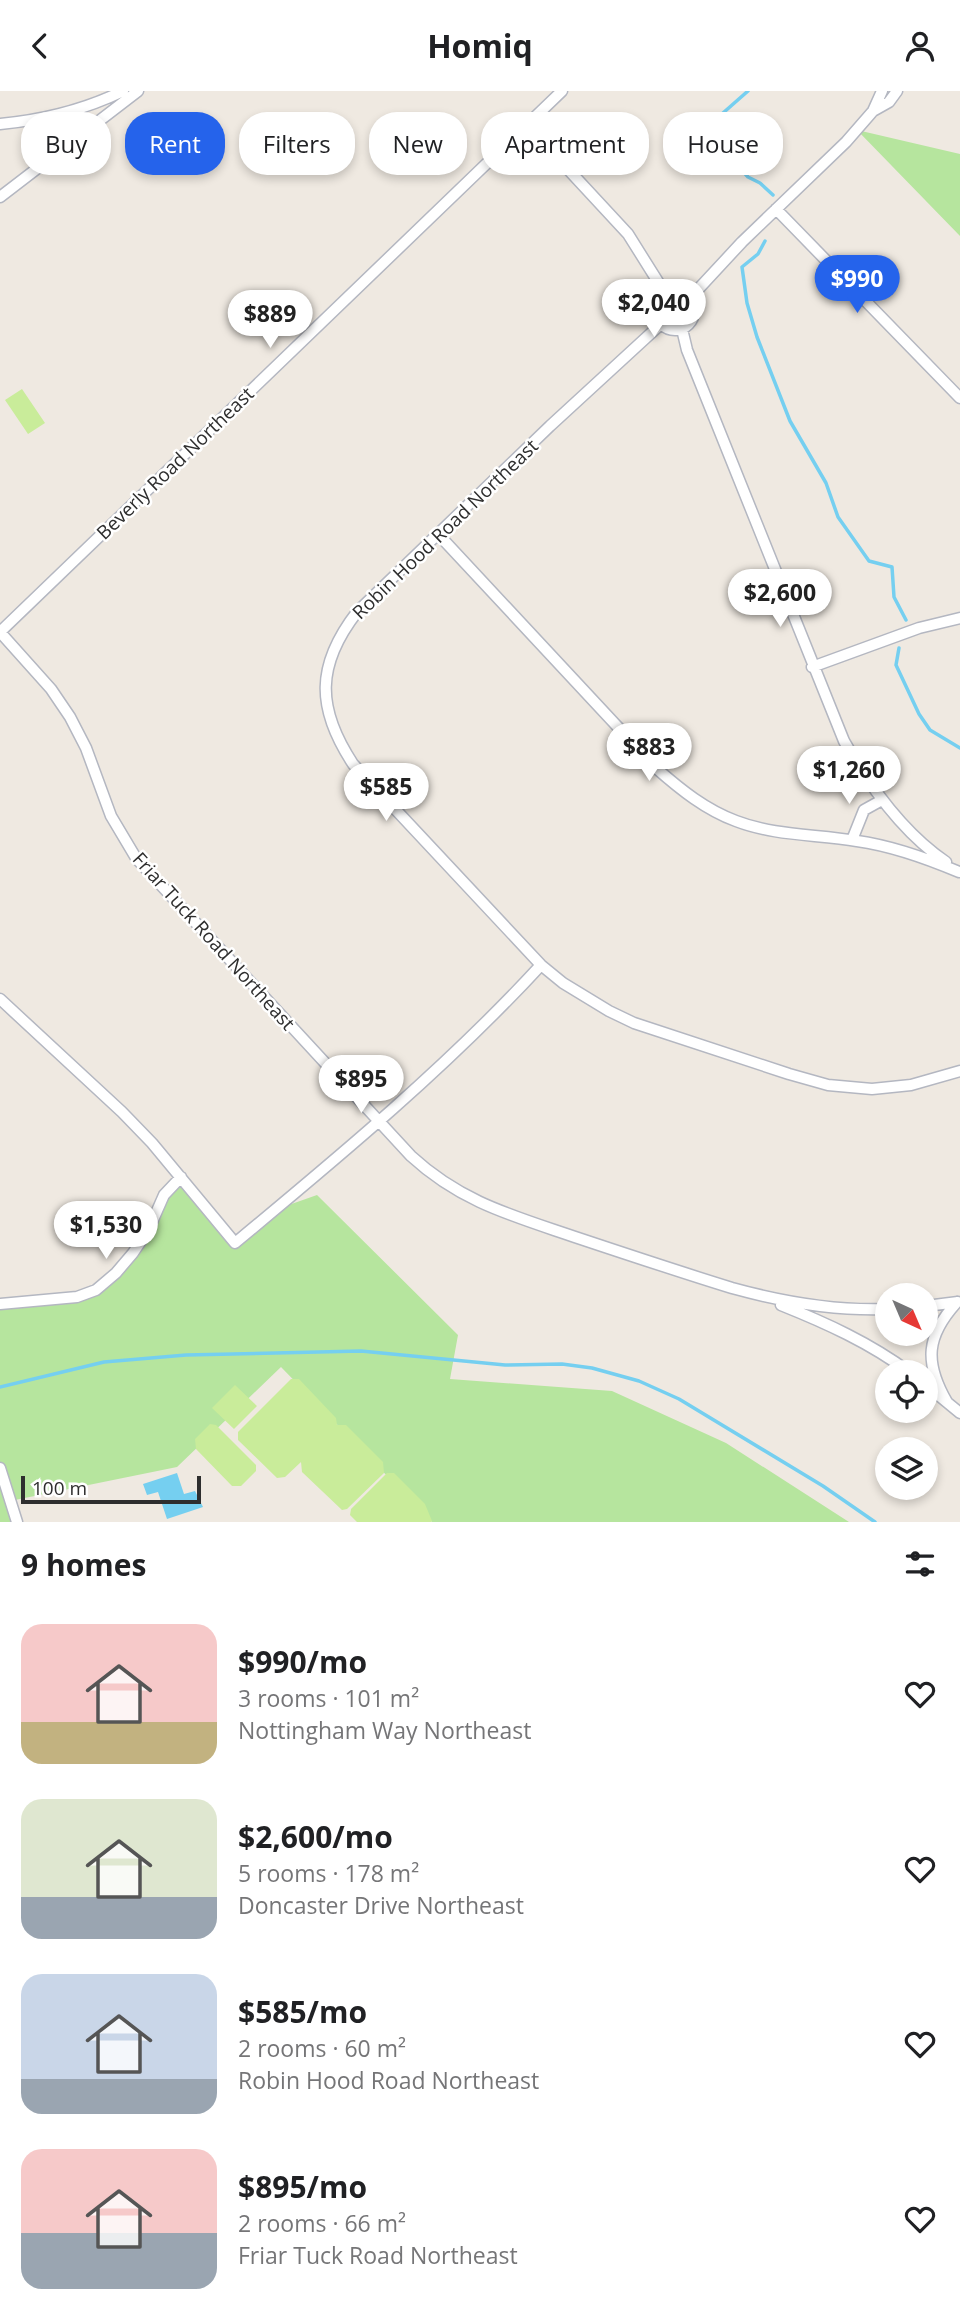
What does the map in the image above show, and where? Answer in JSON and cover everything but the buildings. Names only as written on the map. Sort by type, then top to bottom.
[{"type":"street","points":[[0,124],[69,112],[123,91]]},
{"type":"street","points":[[0,197],[138,91]]},
{"type":"street","name":"Beverly Road Northeast","points":[[540,112],[562,91]]},
{"type":"street","points":[[690,298],[776,209],[846,142],[873,111],[882,91]]},
{"type":"street","points":[[873,111],[889,102],[897,91]]},
{"type":"street","name":"Beverly Road Northeast","points":[[0,632],[481,169]]},
{"type":"street","points":[[573,175],[628,234],[666,293]]},
{"type":"street","points":[[776,209],[960,397]]},
{"type":"street","points":[[678,291],[690,298],[694,307],[693,318],[682,329],[670,330],[661,324],[655,310],[658,300],[666,293],[678,291]]},
{"type":"street","name":"Robin Hood Road Northeast","points":[[661,324],[357,612],[342,632],[332,653],[327,673],[328,716],[338,741],[353,764],[541,965],[585,998],[634,1023],[828,1085],[872,1089],[911,1085],[960,1072]]},
{"type":"street","points":[[682,329],[687,350],[812,667],[844,741],[860,770],[882,800],[916,838],[960,873]]},
{"type":"street","points":[[438,534],[656,768],[685,793],[718,813],[757,828],[787,834],[852,840],[908,852],[960,873]]},
{"type":"street","points":[[812,667],[919,628],[960,618]]},
{"type":"street","name":"Friar Tuck Road Northeast","points":[[0,632],[51,689],[70,716],[86,748],[111,816],[136,858],[428,1171],[450,1188],[478,1203],[612,1250],[769,1299],[816,1307],[875,1309]]},
{"type":"street","points":[[852,840],[864,810],[882,800]]},
{"type":"street","points":[[0,999],[122,1112],[181,1177],[235,1243],[379,1121],[511,998],[541,965]]},
{"type":"street","points":[[0,1304],[77,1297],[96,1290],[116,1273],[133,1253],[149,1229],[164,1195],[181,1177]]},
{"type":"street","points":[[769,1299],[824,1322],[890,1360]]},
{"type":"street","points":[[938,1305],[959,1302]]},
{"type":"street","points":[[947,1402],[934,1377],[931,1351],[939,1324],[959,1302]]},
{"type":"street","points":[[938,1395],[960,1413]]},
{"type":"street","points":[[0,1468],[17,1522]]},
{"type":"green space","points":[[857,130],[960,154],[960,236]]},
{"type":"green space","points":[[22,389],[45,423],[28,434],[5,400]]},
{"type":"green space","points":[[185,1178],[238,1245],[283,1207],[317,1195],[458,1335],[450,1379],[612,1391],[726,1443],[849,1522],[432,1522],[281,1367],[177,1467],[5,1502],[12,1522],[0,1522],[0,1301],[72,1299],[126,1265],[160,1208]]},
{"type":"green space","points":[[291,1379],[299,1379],[336,1418],[337,1425],[346,1425],[383,1462],[384,1473],[347,1509],[342,1510],[302,1472],[301,1462],[285,1477],[277,1478],[238,1440],[238,1432]]},
{"type":"green space","points":[[235,1385],[257,1406],[234,1429],[212,1408]]},
{"type":"green space","points":[[210,1424],[216,1425],[256,1465],[256,1471],[241,1486],[232,1486],[196,1449],[195,1439]]},
{"type":"green space","points":[[387,1473],[394,1473],[425,1504],[431,1522],[357,1522],[350,1515],[351,1509]]},
{"type":"water","points":[[177,1473],[184,1494],[195,1491],[203,1507],[167,1519],[158,1492],[147,1495],[143,1484]]},
{"type":"waterway","points":[[748,91],[698,135],[723,149],[748,177],[760,183],[773,195]]},
{"type":"waterway","points":[[765,241],[758,254],[742,267],[747,303],[757,337],[790,421],[826,483],[838,517],[869,561],[892,567],[894,597],[906,620]]},
{"type":"waterway","points":[[899,648],[896,665],[919,714],[930,730],[960,748]]},
{"type":"waterway","points":[[0,1387],[104,1362],[186,1355],[361,1351],[505,1365],[562,1364],[592,1368],[639,1381],[679,1399],[823,1486],[875,1522]]}]
